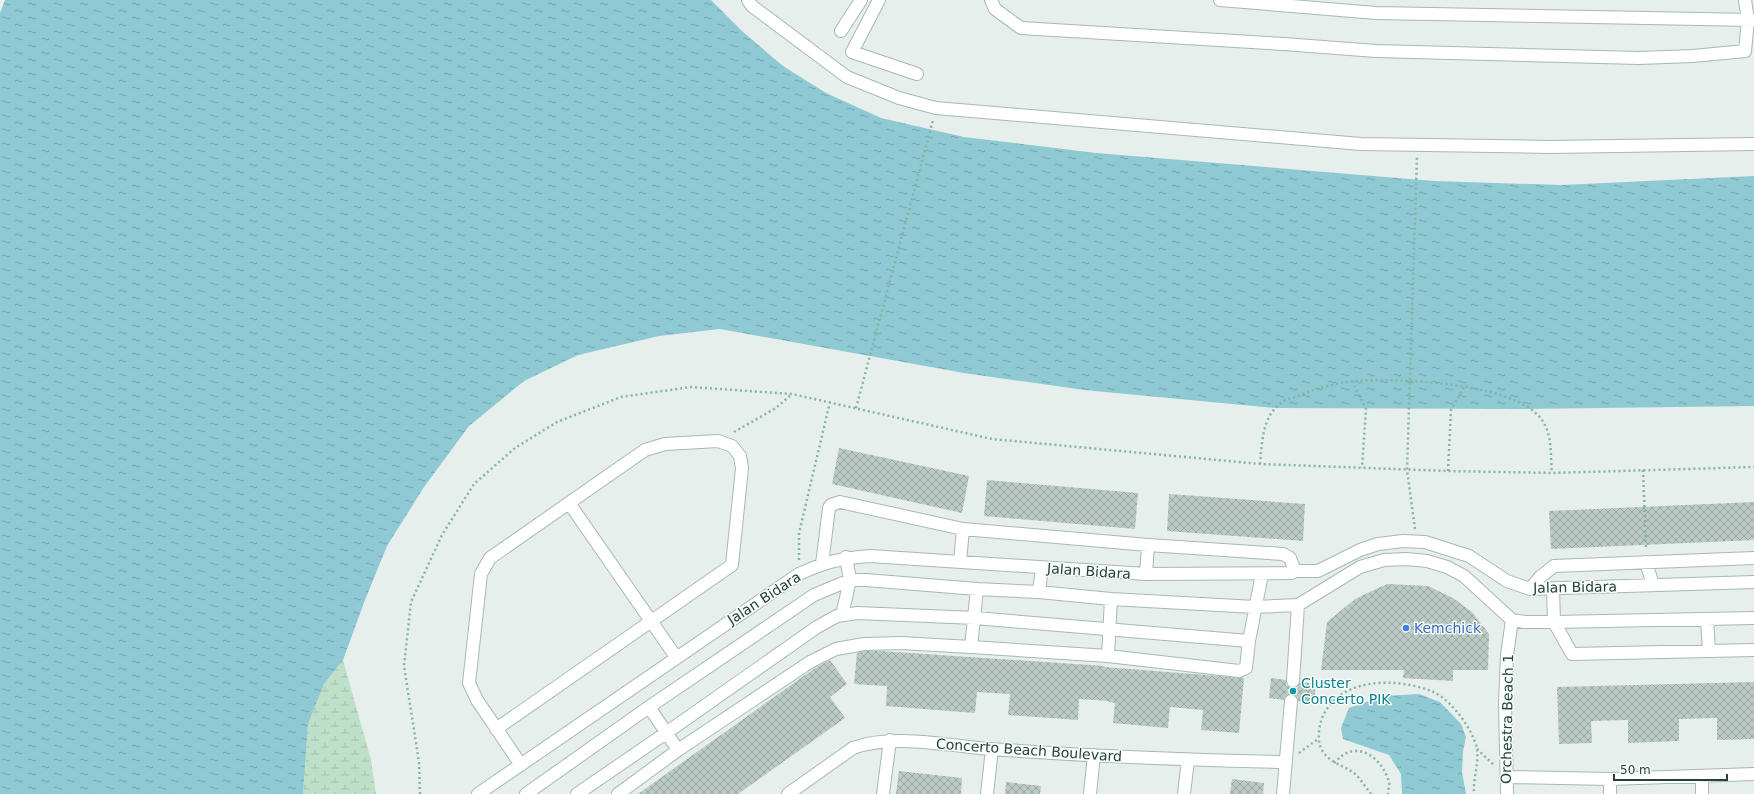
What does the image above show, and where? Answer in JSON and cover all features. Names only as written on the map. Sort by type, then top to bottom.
[{"type":"street","points":[[748,0],[752,6],[847,77],[899,98],[936,108],[1361,144],[1550,147],[1754,144]]},
{"type":"street","points":[[840,31],[861,0]]},
{"type":"street","points":[[879,0],[852,52],[917,74]]},
{"type":"street","points":[[992,0],[995,9],[1021,28],[1376,51],[1639,58],[1692,56],[1749,51],[1751,20],[1745,0]]},
{"type":"street","points":[[1220,0],[1376,13],[1751,20]]},
{"type":"street","points":[[496,729],[732,565],[742,468],[740,456],[732,446],[718,441],[665,444],[645,450],[490,558],[481,574],[470,682],[477,700],[496,729],[521,764]]},
{"type":"street","points":[[822,564],[829,508],[834,502],[840,502],[963,529],[1148,545],[1282,554],[1290,558],[1295,571]]},
{"type":"street","points":[[569,503],[676,657]]},
{"type":"street","points":[[960,562],[963,529]]},
{"type":"street","name":"Jalan Bidara","points":[[478,794],[799,574],[822,564],[846,557],[870,556],[1146,574],[1262,574],[1292,573],[1295,571],[1318,571],[1360,550],[1378,544],[1425,542],[1469,556],[1508,581],[1530,590],[1754,582]]},
{"type":"street","points":[[1146,574],[1148,545]]},
{"type":"street","points":[[842,615],[850,580],[846,557]]},
{"type":"street","points":[[1530,590],[1540,577],[1554,566],[1754,558]]},
{"type":"street","name":"Jalan Bidara","points":[[527,794],[814,595],[850,580],[1039,592],[1111,599],[1255,607],[1298,605],[1360,567],[1384,560],[1406,559],[1427,561],[1447,566],[1464,576],[1512,620]]},
{"type":"street","points":[[1646,562],[1653,586]]},
{"type":"street","points":[[1039,592],[1042,568]]},
{"type":"street","points":[[618,794],[678,750],[810,662],[836,649],[864,644],[901,643],[1108,656],[1239,671],[1246,668],[1249,641],[1262,574]]},
{"type":"street","points":[[971,647],[977,589]]},
{"type":"street","points":[[1553,589],[1554,622],[1572,654],[1754,650]]},
{"type":"street","points":[[1108,656],[1111,599]]},
{"type":"street","points":[[1293,681],[1298,605]]},
{"type":"street","points":[[577,794],[816,627],[837,616],[858,613],[975,618],[1249,641]]},
{"type":"street","points":[[1512,620],[1525,622],[1554,622],[1754,618]]},
{"type":"street","points":[[1707,619],[1709,651]]},
{"type":"street","name":"Orchestra Beach 1","points":[[1507,794],[1505,703],[1507,655],[1512,620]]},
{"type":"street","points":[[1283,794],[1291,700]]},
{"type":"street","points":[[649,708],[678,750]]},
{"type":"street","points":[[883,794],[890,740]]},
{"type":"street","name":"Concerto Beach Boulevard","points":[[788,794],[853,748],[865,744],[890,740],[992,749],[1094,755],[1188,760],[1286,762]]},
{"type":"street","points":[[987,794],[992,749]]},
{"type":"street","points":[[1090,794],[1094,755]]},
{"type":"street","points":[[1184,794],[1188,760]]},
{"type":"street","points":[[1507,777],[1610,779],[1754,774]]},
{"type":"street","points":[[1702,776],[1702,794]]},
{"type":"street","points":[[1610,779],[1610,794]]},
{"type":"path","points":[[856,408],[932,124]]},
{"type":"path","points":[[1416,166],[1407,470],[1416,542]]},
{"type":"path","points":[[1260,464],[1264,432],[1270,415],[1282,402],[1311,390],[1352,382],[1410,381],[1464,387],[1504,396],[1530,408],[1542,420],[1550,435],[1552,473]]},
{"type":"path","points":[[1352,382],[1366,409],[1362,468]]},
{"type":"path","points":[[420,794],[418,762],[404,666],[411,602],[442,535],[474,484],[515,448],[558,422],[621,397],[691,387],[792,394],[992,440],[1260,464],[1407,470],[1552,473],[1754,468]]},
{"type":"path","points":[[1448,471],[1451,410],[1464,387]]},
{"type":"path","points":[[718,441],[776,408],[792,394]]},
{"type":"path","points":[[799,574],[799,532],[830,402]]},
{"type":"path","points":[[1643,470],[1646,562]]},
{"type":"path","points":[[1372,794],[1354,774],[1334,763],[1321,749],[1318,739],[1324,712],[1333,700],[1348,690],[1369,684],[1398,682],[1433,691],[1452,706],[1469,727],[1477,748],[1474,794]]},
{"type":"path","points":[[1286,762],[1318,739]]},
{"type":"path","points":[[1334,763],[1344,753],[1354,750],[1367,752],[1380,765],[1389,783],[1388,794]]},
{"type":"green space","points":[[343,660],[371,760],[376,794],[303,794],[308,724],[324,684]]},
{"type":"water","points":[[5,0],[711,0],[743,32],[783,66],[826,93],[881,118],[964,137],[1096,153],[1434,181],[1562,185],[1754,176],[1754,406],[1524,409],[1275,408],[1084,390],[964,373],[720,329],[659,336],[578,355],[524,381],[469,426],[424,487],[387,546],[343,660],[324,684],[308,724],[303,794],[0,794],[0,13]]},
{"type":"water","points":[[1419,694],[1440,702],[1461,724],[1466,737],[1463,751],[1462,772],[1466,794],[1402,794],[1401,774],[1389,755],[1343,739],[1341,728],[1349,708],[1383,696]]},
{"type":"building","points":[[839,448],[969,476],[962,513],[832,484]]},
{"type":"building","points":[[987,480],[1138,493],[1135,529],[984,516]]},
{"type":"building","points":[[1169,494],[1305,504],[1303,541],[1167,531]]},
{"type":"building","points":[[1754,502],[1754,540],[1551,549],[1549,511]]},
{"type":"building","name":"Kemchick","points":[[1387,584],[1428,586],[1453,598],[1472,612],[1489,634],[1488,670],[1453,670],[1453,681],[1403,678],[1404,670],[1321,670],[1327,622],[1355,599]]},
{"type":"building","points":[[865,651],[1105,666],[1104,667],[1244,678],[1239,733],[1201,730],[1203,710],[1170,707],[1168,728],[1113,723],[1115,703],[1109,701],[1079,699],[1078,720],[1008,715],[1010,694],[977,692],[975,713],[886,706],[887,686],[854,684],[857,653]]},
{"type":"building","points":[[830,660],[847,684],[830,697],[845,718],[738,794],[638,794],[815,668]]},
{"type":"building","name":"Cluster Concerto PIK","points":[[1271,678],[1286,680],[1286,685],[1292,688],[1297,688],[1300,682],[1316,684],[1314,703],[1298,701],[1298,697],[1292,694],[1287,694],[1284,700],[1269,698]]},
{"type":"building","points":[[1754,682],[1754,739],[1717,740],[1717,718],[1679,719],[1679,741],[1628,743],[1628,720],[1591,721],[1592,743],[1559,744],[1557,687]]},
{"type":"building","points":[[899,771],[962,778],[961,794],[896,794]]},
{"type":"building","points":[[1232,779],[1264,783],[1263,794],[1230,794]]},
{"type":"building","points":[[1006,782],[1041,786],[1040,794],[1005,794]]},
{"type":"tunnel","points":[[1291,701],[1293,681]]},
{"type":"place","name":"Kemchick","points":[[1406,628]]},
{"type":"place","name":"Cluster Concerto PIK","points":[[1293,691]]}]
